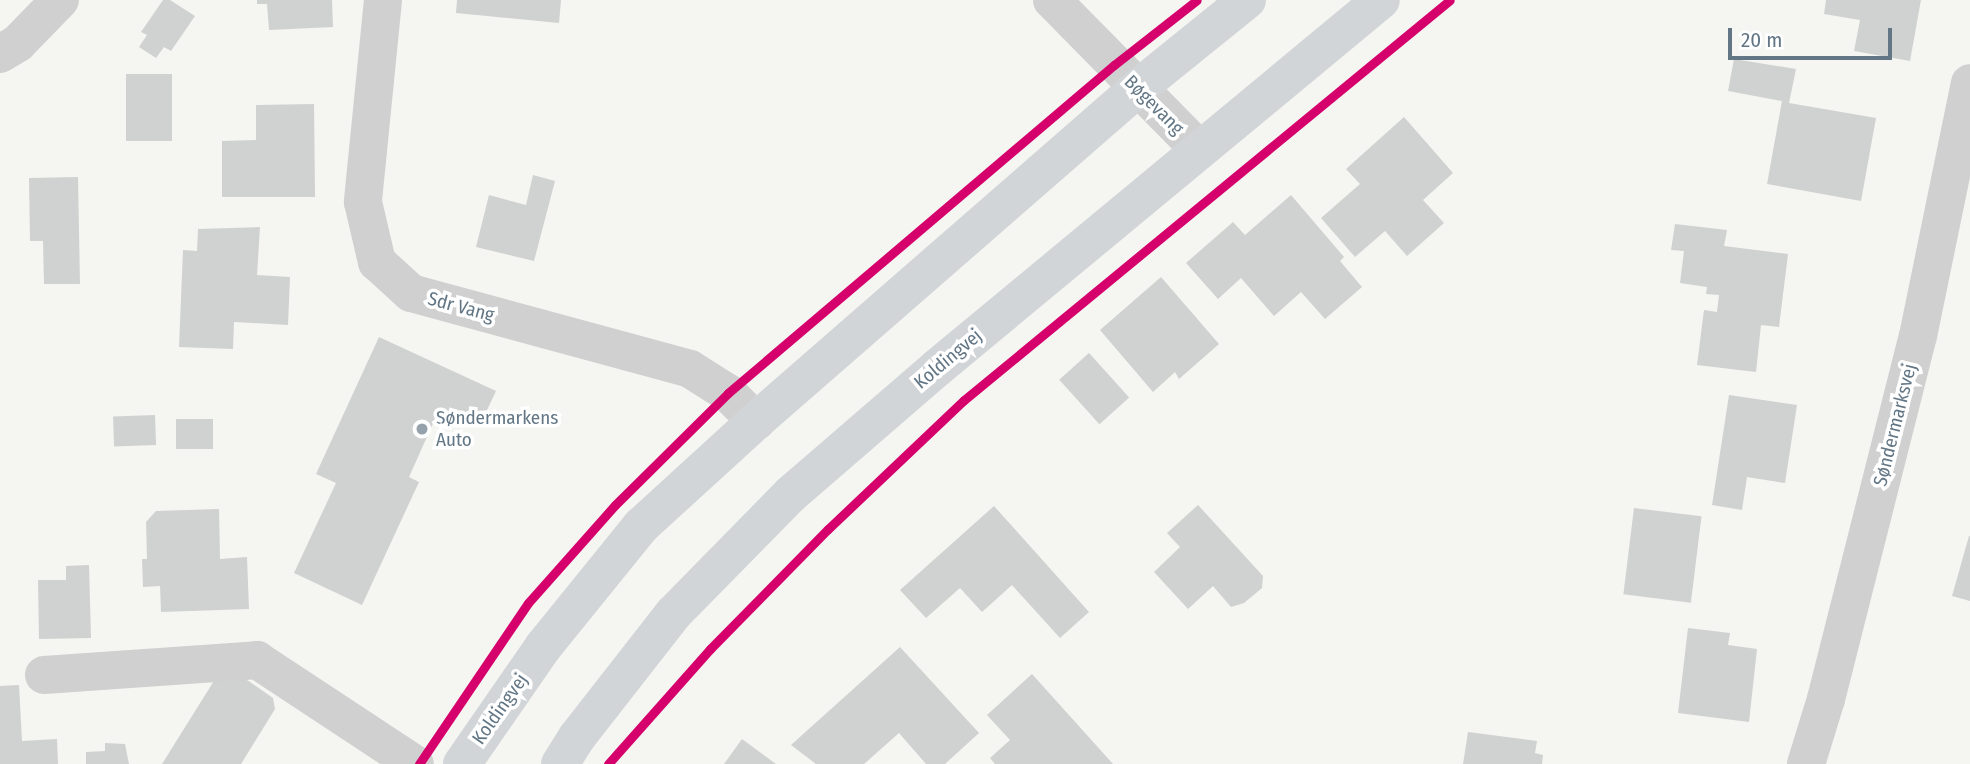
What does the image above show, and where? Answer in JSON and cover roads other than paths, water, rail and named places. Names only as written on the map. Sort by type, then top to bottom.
[{"type":"main road","name":"Koldingvej","points":[[461,764],[542,647],[641,526],[756,421],[1138,88],[1247,0]]},
{"type":"main road","name":"Koldingvej","points":[[560,764],[577,737],[674,613],[791,494],[1199,149],[1381,0]]},
{"type":"street","points":[[0,54],[18,43],[60,0]]},
{"type":"street","name":"Sdr Vang","points":[[383,0],[363,202],[377,262],[411,293],[690,369],[728,393],[756,421]]},
{"type":"street","name":"Bøgevang","points":[[1052,0],[1199,149]]},
{"type":"street","name":"Søndermarksvej","points":[[1806,764],[1826,699],[1918,337],[1970,83]]},
{"type":"street","points":[[44,675],[257,660],[415,764]]},
{"type":"place","name":"Søndermarkens Auto","points":[[422,429]]}]
